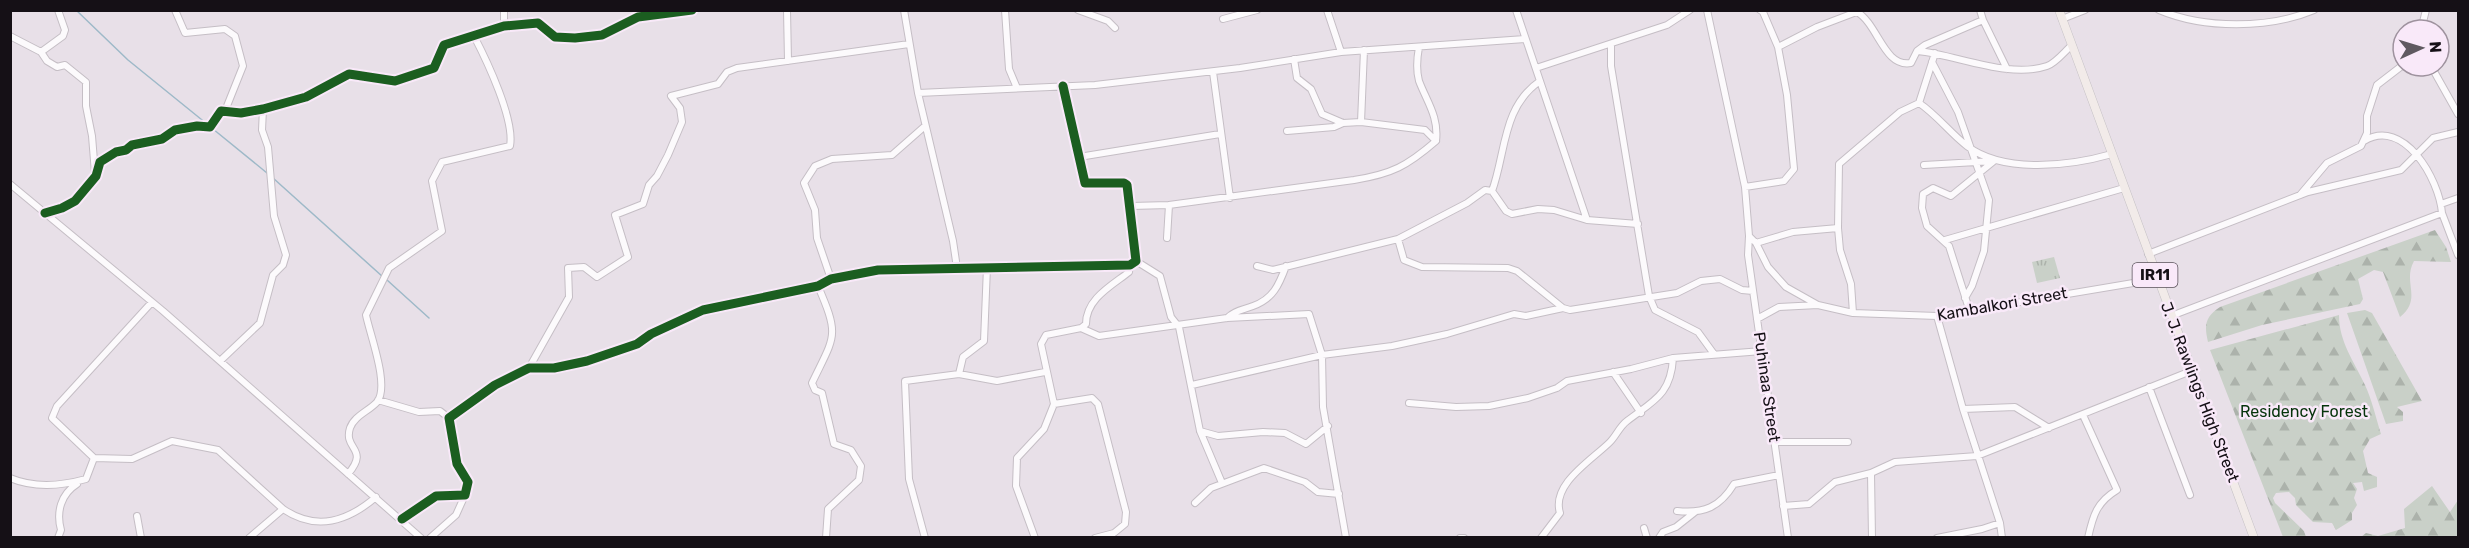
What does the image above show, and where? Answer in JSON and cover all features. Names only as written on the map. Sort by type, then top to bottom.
[{"type":"main road","name":"J. J. Rawlings High Street","points":[[2059,10],[2170,316],[2254,537]]},
{"type":"street","points":[[41,52],[63,36],[65,30],[58,10]]},
{"type":"street","points":[[175,10],[185,33],[225,29],[235,36],[243,66],[225,111]]},
{"type":"street","points":[[504,10],[504,26]]},
{"type":"street","points":[[45,213],[75,201],[96,176],[100,162],[116,152],[126,150],[132,145],[162,139],[175,130],[197,126],[210,127],[216,114],[225,111],[241,113],[306,97],[350,74],[395,81],[434,68],[444,45],[504,26],[538,23],[555,37],[574,38],[603,35],[638,17],[692,10]]},
{"type":"street","points":[[904,10],[918,93],[957,268]]},
{"type":"street","points":[[1005,10],[1009,69],[1017,88]]},
{"type":"street","points":[[1223,19],[1257,10]]},
{"type":"street","points":[[1328,10],[1341,52]]},
{"type":"street","points":[[1516,10],[1587,220]]},
{"type":"street","points":[[1536,68],[1667,25],[1690,10]]},
{"type":"street","points":[[1707,10],[1745,188],[1749,236]]},
{"type":"street","points":[[1745,188],[1784,181],[1794,169],[1787,95],[1778,47],[1763,12],[1760,10]]},
{"type":"street","points":[[1980,10],[2007,69]]},
{"type":"street","points":[[2062,19],[2085,10]]},
{"type":"street","points":[[2159,10],[2201,24],[2292,18],[2314,10]]},
{"type":"street","points":[[785,11],[788,61]]},
{"type":"street","points":[[1081,11],[1108,21],[1115,28]]},
{"type":"street","points":[[1778,47],[1817,27],[1858,11],[1867,18],[1897,62],[1903,65],[1911,63],[1917,51],[1983,20]]},
{"type":"street","points":[[10,36],[41,52],[47,61],[57,67],[65,65],[86,82],[86,106],[96,176]]},
{"type":"street","points":[[348,474],[358,463],[358,454],[350,439],[350,428],[359,416],[378,400],[381,385],[376,350],[366,315],[389,268],[442,231],[432,181],[442,162],[510,146],[511,125],[489,65],[474,36]]},
{"type":"street","points":[[918,93],[1095,85],[1214,72],[1341,52],[1525,39]]},
{"type":"street","points":[[529,368],[568,297],[568,268],[584,267],[597,277],[628,257],[615,215],[643,204],[649,185],[657,176],[668,155],[682,122],[680,108],[671,96],[718,84],[727,72],[737,68],[909,44]]},
{"type":"street","points":[[1611,44],[1611,66],[1649,296],[1655,310],[1698,332],[1714,354]]},
{"type":"street","points":[[1917,51],[2007,69],[2048,66],[2072,45]]},
{"type":"street","points":[[1419,47],[1418,79],[1435,116],[1436,141]]},
{"type":"street","points":[[1360,122],[1365,50]]},
{"type":"street","points":[[1852,314],[1851,284],[1840,250],[1838,228],[1839,164],[1900,112],[1919,102],[1935,53]]},
{"type":"street","points":[[1294,59],[1297,78],[1311,89],[1322,114],[1343,123]]},
{"type":"street","points":[[1932,62],[1958,112],[1974,150],[1989,200],[1984,251],[1972,286],[1965,298]]},
{"type":"street","points":[[1214,72],[1220,134],[1230,198]]},
{"type":"street","points":[[2300,195],[2319,170],[2339,155],[2361,146],[2377,85],[2391,74]]},
{"type":"street","points":[[2438,78],[2458,114]]},
{"type":"street","points":[[1540,81],[1521,97],[1504,134],[1492,191],[1506,211],[1512,214],[1538,209],[1554,210],[1587,220],[1638,224]]},
{"type":"street","points":[[1035,537],[1016,486],[1017,458],[1044,429],[1054,404],[1045,372],[1041,344],[1046,336],[1081,328],[1086,324],[1086,314],[1094,301],[1129,272],[1133,263],[1131,206],[1124,183],[1085,183],[1063,86]]},
{"type":"street","points":[[1919,102],[1974,150],[1994,161]]},
{"type":"street","points":[[220,361],[260,323],[273,275],[283,265],[286,255],[274,216],[268,147],[261,130],[263,109]]},
{"type":"street","points":[[1287,131],[1360,122],[1425,130],[1436,141]]},
{"type":"street","points":[[831,279],[817,238],[815,210],[804,183],[815,166],[832,159],[892,155],[925,126]]},
{"type":"street","points":[[2148,254],[2300,195],[2401,170],[2433,138],[2458,132]]},
{"type":"street","points":[[1079,158],[1220,134]]},
{"type":"street","points":[[2364,141],[2374,135],[2386,134],[2400,140],[2423,162],[2441,204],[2442,213],[2458,255]]},
{"type":"street","points":[[1131,206],[1169,205],[1230,198],[1384,175],[1408,165],[1436,141]]},
{"type":"street","points":[[1924,165],[1994,161],[2035,166],[2087,162],[2112,154]]},
{"type":"street","points":[[1970,312],[1945,240],[1934,234],[1927,226],[1922,208],[1923,194],[1933,188],[1951,196],[1994,161]]},
{"type":"street","points":[[10,184],[152,302],[421,537]]},
{"type":"street","points":[[1945,240],[2124,188]]},
{"type":"street","points":[[1257,266],[1273,270],[1398,239],[1467,203],[1478,193],[1492,191]]},
{"type":"street","points":[[2441,204],[2458,198]]},
{"type":"street","points":[[1167,238],[1169,205]]},
{"type":"street","points":[[2170,316],[2442,213]]},
{"type":"street","points":[[1756,243],[1793,232],[1838,228]]},
{"type":"street","name":"Kambalkori Street","points":[[1749,236],[1756,243],[1768,267],[1786,287],[1818,305],[1852,314],[1937,316],[2157,279]]},
{"type":"street","name":"Puhinaa Street","points":[[1749,236],[1748,255],[1788,537]]},
{"type":"street","points":[[1398,239],[1404,260],[1422,267],[1508,268],[1517,271],[1563,308],[1570,310],[1677,293],[1701,281],[1720,279],[1742,290],[1753,291]]},
{"type":"street","points":[[449,418],[495,385],[529,368],[554,368],[588,361],[637,344],[651,334],[703,310],[818,286],[831,279],[878,270],[1133,263],[1150,268],[1160,276],[1171,317],[1179,327],[1200,431],[1222,483]]},
{"type":"street","points":[[1227,318],[1234,312],[1268,299],[1280,281],[1286,266]]},
{"type":"street","points":[[959,374],[963,357],[984,341],[987,267]]},
{"type":"street","points":[[818,286],[834,330],[833,339],[812,383],[815,390],[822,393],[834,444],[851,450],[861,466],[859,480],[828,509],[826,537]]},
{"type":"street","points":[[152,302],[57,406],[52,418],[94,458],[132,459],[172,441],[218,450],[283,509],[293,516],[305,519],[340,520],[357,513],[376,497]]},
{"type":"street","points":[[1758,319],[1779,307],[1818,305]]},
{"type":"street","points":[[1192,385],[1322,355],[1392,346],[1447,334],[1505,315],[1526,316],[1563,308]]},
{"type":"street","points":[[1081,328],[1099,336],[1179,327],[1227,318],[1309,314],[1322,355],[1323,407],[1346,537]]},
{"type":"street","points":[[1937,316],[1977,456],[2000,523],[2002,537]]},
{"type":"street","points":[[1409,403],[1456,407],[1489,406],[1528,399],[1557,388],[1567,381],[1673,358],[1762,351]]},
{"type":"street","points":[[1541,537],[1560,513],[1557,504],[1560,493],[1612,440],[1626,421],[1655,402],[1672,375],[1673,358]]},
{"type":"street","points":[[1783,506],[1809,504],[1835,482],[1871,472],[1895,462],[1977,456],[2191,371]]},
{"type":"street","points":[[925,537],[909,479],[905,381],[959,374],[997,381],[1045,372]]},
{"type":"street","points":[[1613,372],[1641,413]]},
{"type":"street","points":[[2149,387],[2190,495]]},
{"type":"street","points":[[1054,404],[1092,398],[1098,404],[1126,512],[1125,524],[1114,533],[1095,537]]},
{"type":"street","points":[[378,400],[419,412],[440,411],[449,418],[457,464],[468,482],[456,515],[430,537]]},
{"type":"street","points":[[1963,409],[2015,408],[2049,428]]},
{"type":"street","points":[[2083,415],[2117,490],[2099,502],[2088,537]]},
{"type":"street","points":[[1200,431],[1218,436],[1263,432],[1285,433],[1306,444],[1328,426]]},
{"type":"street","points":[[1775,442],[1848,442]]},
{"type":"street","points":[[57,537],[61,530],[57,516],[62,502],[71,488],[86,479],[94,458]]},
{"type":"street","points":[[1195,503],[1211,488],[1264,468],[1305,482],[1318,492],[1339,494]]},
{"type":"street","points":[[1871,472],[1872,537]]},
{"type":"street","points":[[1677,511],[1695,512],[1716,507],[1734,484],[1779,475]]},
{"type":"street","points":[[10,478],[35,486],[86,479]]},
{"type":"street","points":[[402,519],[436,496],[465,495]]},
{"type":"street","points":[[249,537],[283,509]]},
{"type":"street","points":[[1659,537],[1663,532],[1676,528],[1695,512]]},
{"type":"street","points":[[137,516],[141,537]]},
{"type":"street","points":[[1937,537],[1982,529],[2000,523]]},
{"type":"street","points":[[1644,528],[1647,537]]},
{"type":"green space","points":[[2435,230],[2446,247],[2451,262],[2414,261],[2410,276],[2410,303],[2400,317],[2383,272],[2374,270],[2358,279],[2363,299],[2360,304],[2262,325],[2208,342],[2207,322],[2211,314],[2220,307]]},
{"type":"green space","points":[[2054,257],[2060,278],[2037,283],[2032,262]]},
{"type":"green space","points":[[2365,310],[2372,313],[2422,401],[2397,407],[2403,412],[2403,421],[2386,424],[2347,313]]},
{"type":"green space","name":"Residency Forest","points":[[2339,315],[2344,343],[2372,403],[2381,434],[2370,439],[2363,451],[2368,473],[2377,477],[2377,487],[2364,491],[2362,482],[2353,483],[2357,489],[2354,498],[2357,505],[2352,513],[2352,520],[2336,530],[2332,523],[2313,522],[2296,505],[2295,498],[2289,492],[2276,493],[2273,498],[2275,503],[2304,531],[2306,537],[2283,537],[2210,350]]},
{"type":"green space","points":[[2432,486],[2450,512],[2458,500],[2458,537],[2361,537],[2366,533],[2378,536],[2405,528],[2404,509]]},
{"type":"waterway","points":[[76,10],[128,60],[207,124]]},
{"type":"waterway","points":[[213,129],[267,173]]},
{"type":"waterway","points":[[273,178],[383,277]]},
{"type":"waterway","points":[[387,280],[429,318]]},
{"type":"cycle path","points":[[45,213],[75,201],[96,176],[100,162],[116,152],[126,150],[132,145],[162,139],[175,130],[197,126],[210,127],[221,111],[241,113],[306,97],[349,74],[395,81],[434,68],[444,45],[504,26],[538,23],[555,37],[575,38],[602,35],[638,17],[692,10]]},
{"type":"cycle path","points":[[402,519],[436,496],[465,495],[468,482],[457,464],[449,418],[495,385],[529,368],[554,368],[587,361],[637,344],[651,334],[703,310],[818,286],[831,279],[878,270],[1130,265],[1136,261],[1127,185],[1124,183],[1085,183],[1063,86]]}]
